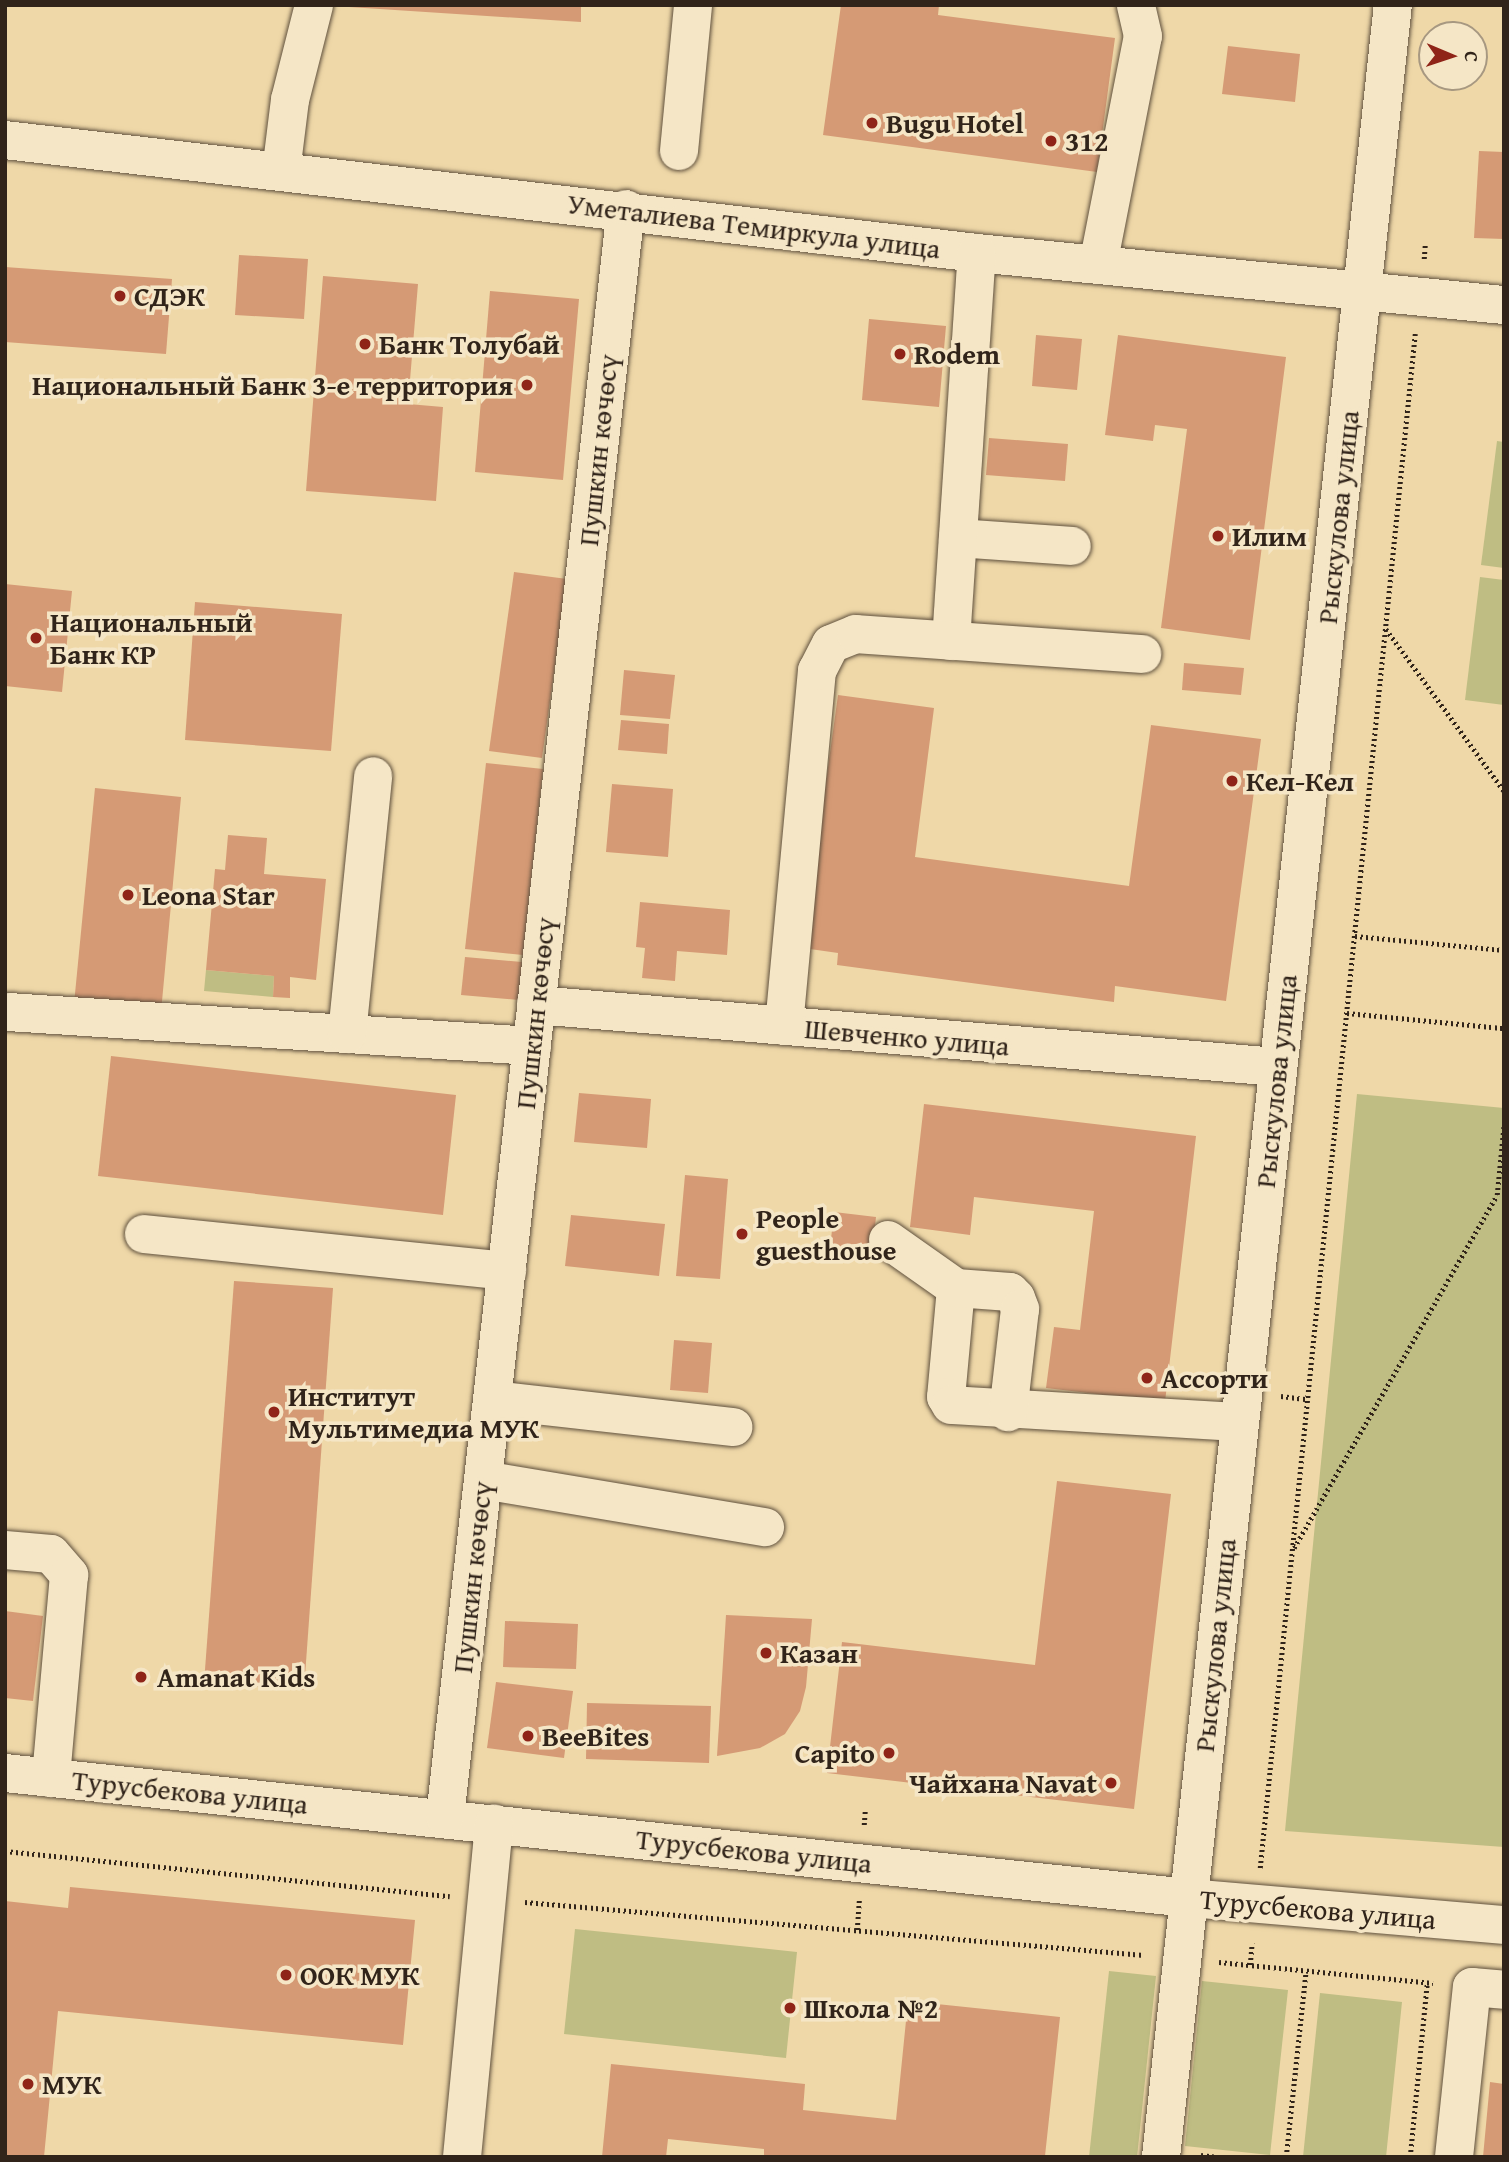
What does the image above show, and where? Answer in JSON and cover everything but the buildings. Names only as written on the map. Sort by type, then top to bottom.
[{"type":"street","points":[[281,172],[290,100],[314,5]]},
{"type":"street","points":[[679,150],[693,5]]},
{"type":"street","points":[[1098,265],[1143,36],[1136,5]]},
{"type":"street","name":"Рыскулова улица","points":[[1161,2157],[1393,5]]},
{"type":"street","name":"Уметалиева Темиркула улица","points":[[5,140],[626,209],[976,253],[1504,305]]},
{"type":"street","name":"Пушкин көчөсү","points":[[445,1817],[626,209]]},
{"type":"street","points":[[951,641],[976,253]]},
{"type":"street","points":[[958,538],[1072,546]]},
{"type":"street","points":[[784,1026],[817,671],[831,644],[856,634],[1142,654]]},
{"type":"street","points":[[347,1034],[373,776]]},
{"type":"street","name":"Шевченко улица","points":[[536,1005],[1278,1068]]},
{"type":"street","points":[[8,1012],[532,1046]]},
{"type":"street","points":[[144,1234],[507,1271]]},
{"type":"street","points":[[888,1240],[956,1288],[1010,1292],[1016,1298],[1020,1309],[1008,1412]]},
{"type":"street","points":[[956,1288],[946,1396],[951,1405],[1008,1412],[1240,1422]]},
{"type":"street","points":[[492,1400],[733,1427]]},
{"type":"street","points":[[483,1480],[765,1527]]},
{"type":"street","points":[[5,1550],[51,1555],[69,1575],[51,1778]]},
{"type":"street","name":"Турусбекова улица","points":[[5,1773],[445,1817],[1188,1898],[1504,1924]]},
{"type":"street","points":[[462,2157],[494,1824]]},
{"type":"street","points":[[1454,2157],[1488,1989]]},
{"type":"path","points":[[1250,1965],[1426,243]]},
{"type":"path","points":[[1385,628],[1504,791]]},
{"type":"path","points":[[1354,936],[1504,950]]},
{"type":"path","points":[[1347,1013],[1504,1028]]},
{"type":"path","points":[[1293,1551],[1497,1195],[1504,1124]]},
{"type":"path","points":[[5,1851],[486,1900],[1250,1965],[1488,1989]]},
{"type":"path","points":[[1286,2157],[1306,1970]]},
{"type":"path","points":[[1410,2157],[1427,1983]]},
{"type":"shaded area","points":[[1497,441],[1504,442],[1504,568],[1481,565]]},
{"type":"shaded area","points":[[1480,577],[1504,580],[1504,705],[1465,700]]},
{"type":"shaded area","points":[[206,970],[274,976],[273,997],[204,991]]},
{"type":"shaded area","points":[[1357,1094],[1504,1108],[1504,1847],[1285,1831]]},
{"type":"shaded area","points":[[575,1929],[797,1952],[786,2058],[564,2034]]},
{"type":"shaded area","points":[[1109,1971],[1156,1976],[1137,2157],[1089,2157]]},
{"type":"shaded area","points":[[1202,1981],[1288,1990],[1270,2155],[1185,2146]]},
{"type":"shaded area","points":[[1320,1993],[1402,2002],[1386,2157],[1303,2157]]},
{"type":"place","name":"Bugu Hotel","points":[[872,123]]},
{"type":"place","name":"312","points":[[1051,141]]},
{"type":"place","name":"СДЭК","points":[[120,296]]},
{"type":"place","name":"Банк Толубай","points":[[365,344]]},
{"type":"place","name":"Rodem","points":[[900,354]]},
{"type":"place","name":"Национальный Банк 3-е территория","points":[[527,385]]},
{"type":"place","name":"Илим","points":[[1218,536]]},
{"type":"place","name":"Национальный Банк КР","points":[[36,638]]},
{"type":"place","name":"Кел-Кел","points":[[1232,781]]},
{"type":"place","name":"Leona Star","points":[[128,895]]},
{"type":"place","name":"People guesthouse","points":[[742,1234]]},
{"type":"place","name":"Ассорти","points":[[1147,1378]]},
{"type":"place","name":"Институт Мультимедиа МУК","points":[[274,1412]]},
{"type":"place","name":"Казан","points":[[766,1653]]},
{"type":"place","name":"Amanat Kids","points":[[141,1677]]},
{"type":"place","name":"BeeBites","points":[[528,1736]]},
{"type":"place","name":"Capito","points":[[889,1753]]},
{"type":"place","name":"Чайхана Navat","points":[[1111,1783]]},
{"type":"place","name":"ООК МУК","points":[[286,1975]]},
{"type":"place","name":"Школа №2","points":[[790,2008]]},
{"type":"place","name":"МУК","points":[[28,2084]]}]
